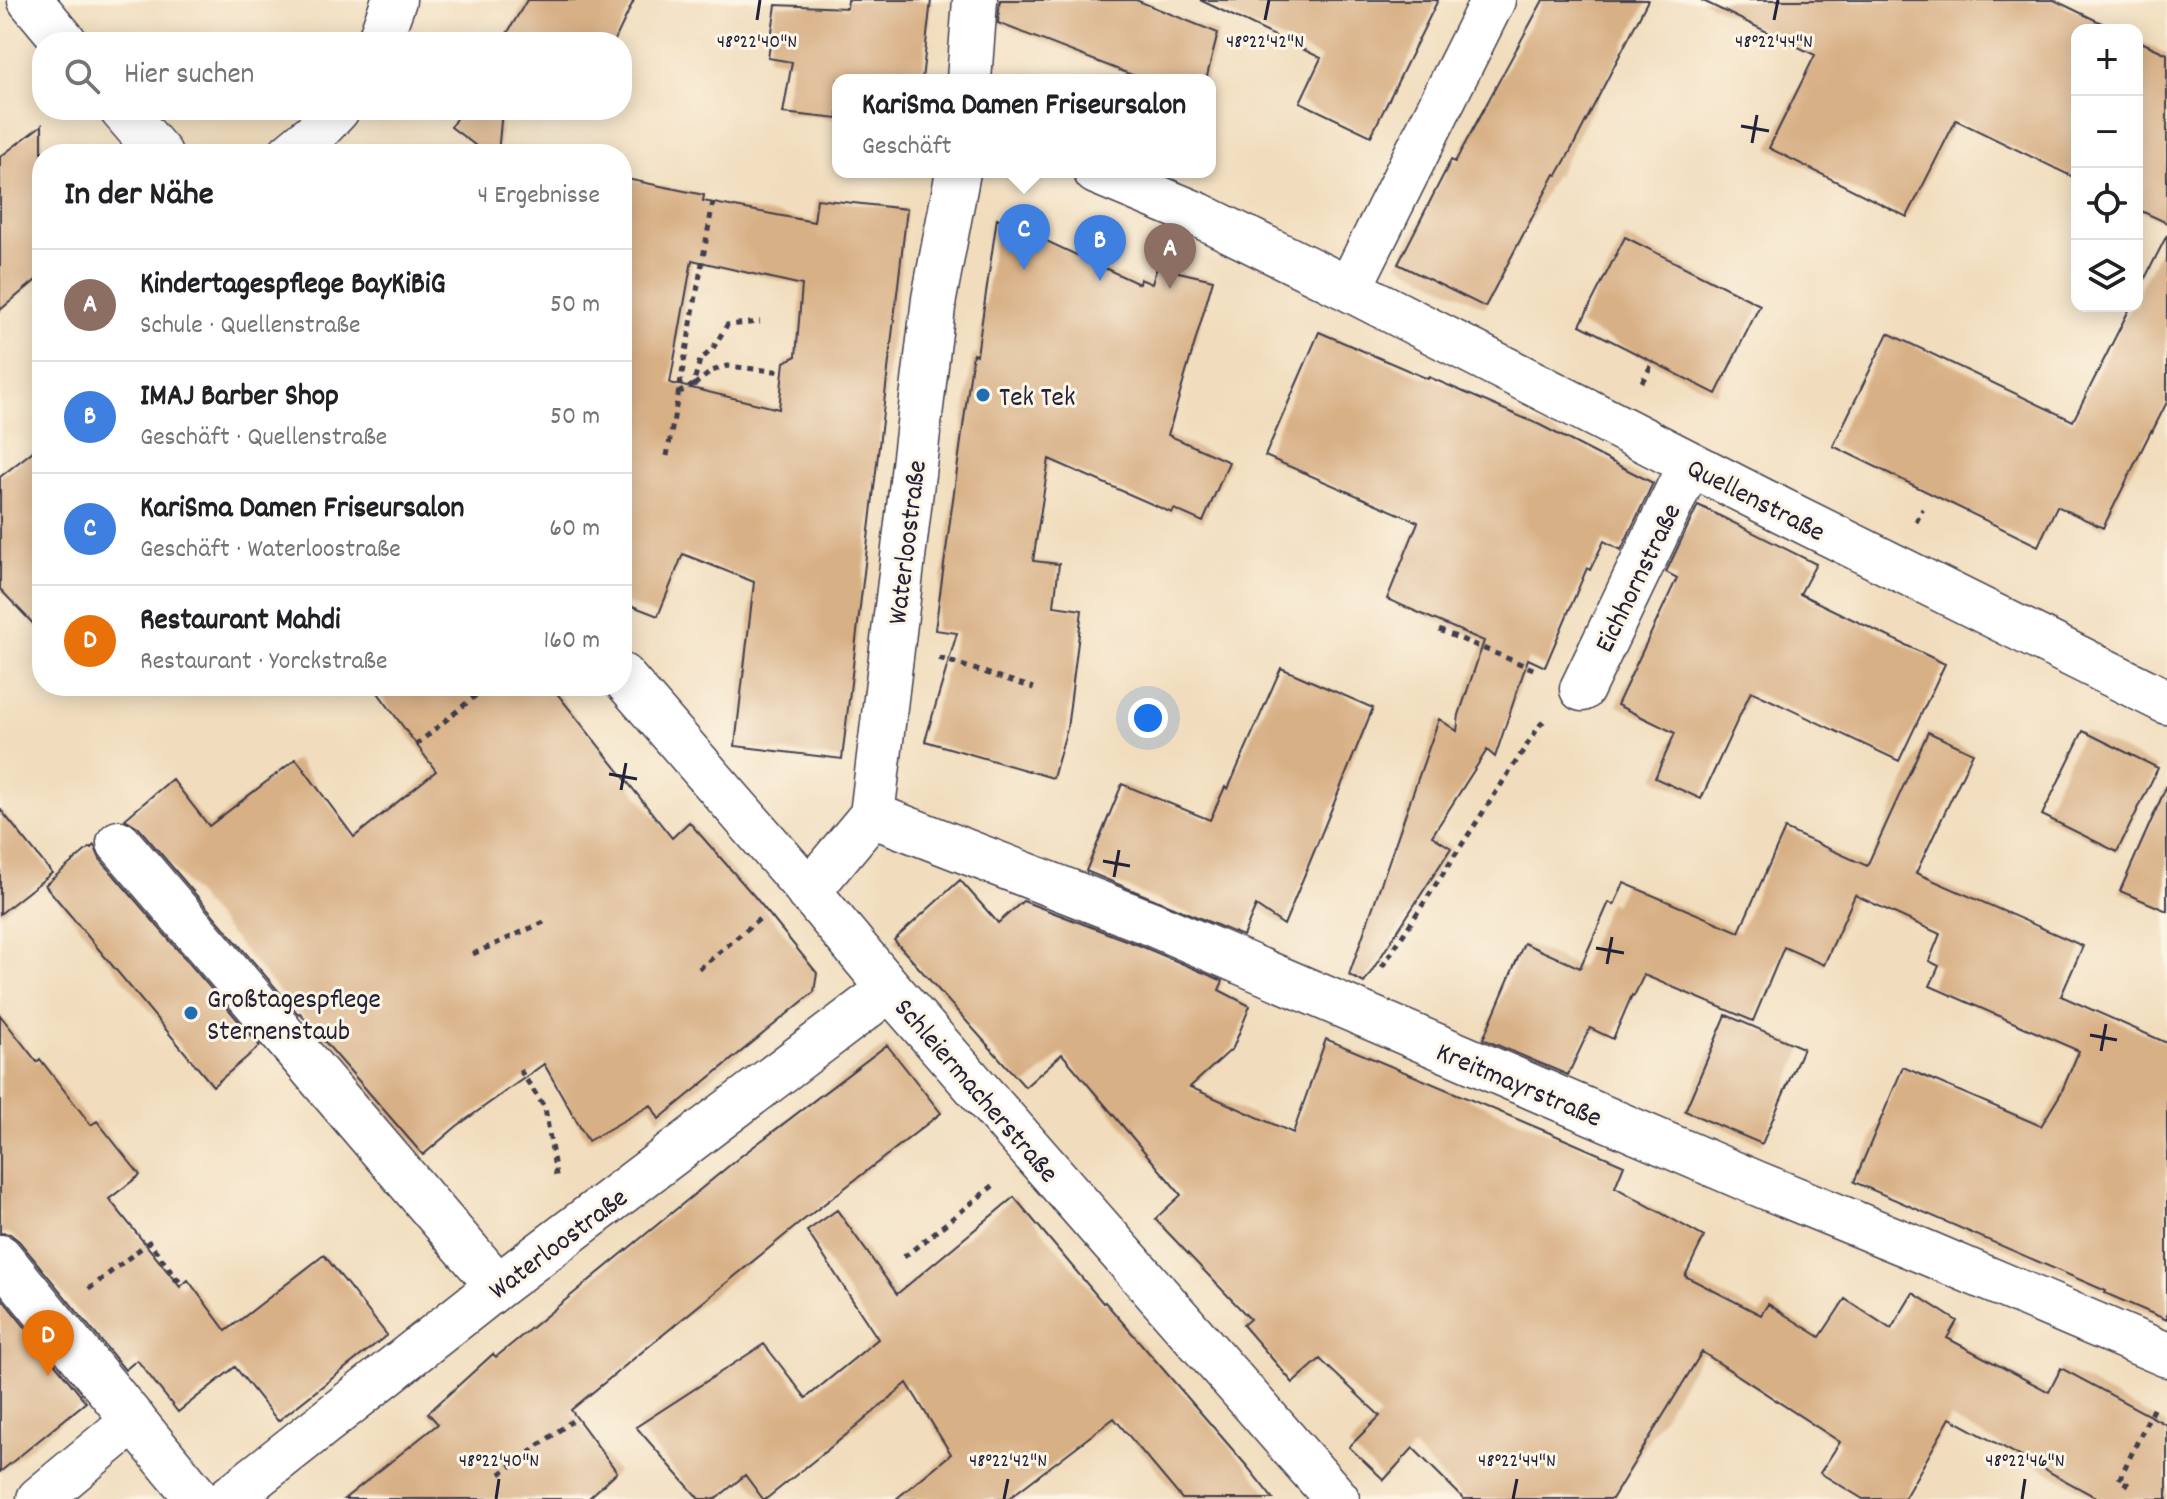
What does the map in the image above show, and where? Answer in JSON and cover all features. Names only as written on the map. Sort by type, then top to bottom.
[{"type":"street","points":[[30,0],[57,32]]},
{"type":"street","points":[[383,32],[394,0]]},
{"type":"street","points":[[969,74],[975,0]]},
{"type":"street","points":[[1349,289],[1493,0]]},
{"type":"street","points":[[131,120],[151,144]]},
{"type":"street","points":[[302,144],[327,120]]},
{"type":"street","name":"Waterloostraße","points":[[872,815],[934,299],[957,178]]},
{"type":"street","name":"Quellenstraße","points":[[1110,178],[1199,215],[1349,289],[1690,464],[2167,702]]},
{"type":"street","name":"Eichhornstraße","points":[[1582,689],[1690,464]]},
{"type":"street","name":"Schleiermacherstraße","points":[[632,688],[890,989],[1337,1499]]},
{"type":"street","points":[[805,888],[872,815]]},
{"type":"street","name":"Kreitmayrstraße","points":[[872,815],[1150,923],[1756,1183],[1925,1252],[2164,1375]]},
{"type":"street","points":[[119,843],[498,1286]]},
{"type":"street","name":"Waterloostraße","points":[[228,1499],[498,1286],[890,989]]},
{"type":"street","points":[[0,1257],[198,1499]]},
{"type":"street","points":[[39,1499],[134,1420]]},
{"type":"path","points":[[667,456],[714,197]]},
{"type":"path","points":[[693,385],[700,360],[712,350],[727,325],[760,322]]},
{"type":"path","points":[[678,393],[712,371],[727,366],[783,372]]},
{"type":"path","points":[[1353,1011],[1540,725],[1582,689],[1439,630]]},
{"type":"path","points":[[892,643],[1034,688]]},
{"type":"path","points":[[416,745],[475,696]]},
{"type":"path","points":[[699,969],[805,888]]},
{"type":"path","points":[[473,954],[544,922]]},
{"type":"path","points":[[520,1070],[545,1108],[565,1235]]},
{"type":"path","points":[[904,1257],[1034,1153]]},
{"type":"path","points":[[51,1320],[149,1242],[182,1285]]},
{"type":"path","points":[[2129,1485],[2119,1480],[2164,1375]]},
{"type":"path","points":[[500,1474],[572,1421]]},
{"type":"building","points":[[527,0],[634,0],[619,32],[508,32]]},
{"type":"building","points":[[848,0],[931,0],[923,74],[832,74],[832,118],[783,113],[792,62],[768,58],[776,5],[847,8]]},
{"type":"building","points":[[1000,0],[1136,0],[1218,33],[1208,74],[1130,74],[998,23]]},
{"type":"building","points":[[1200,0],[1438,0],[1371,136],[1300,102],[1321,58]]},
{"type":"building","points":[[1543,0],[1648,0],[1485,307],[1398,264],[1451,160],[1455,162]]},
{"type":"building","points":[[1701,0],[2054,0],[2104,24],[2071,24],[2071,176],[1956,120],[1907,217],[1769,148],[1815,55]]},
{"type":"building","points":[[2143,43],[2167,54],[2167,223],[2143,212]]},
{"type":"building","points":[[455,120],[501,120],[499,144],[474,144],[451,127]]},
{"type":"building","points":[[42,125],[42,144],[32,144],[32,283],[0,310],[0,157]]},
{"type":"building","points":[[632,180],[704,195],[703,201],[814,222],[817,199],[907,209],[842,759],[735,746],[754,582],[683,554],[658,616],[632,606]],"holes":[[[692,260],[802,285],[796,356],[784,362],[779,409],[670,383]]]},
{"type":"building","points":[[997,218],[1139,284],[1140,279],[1152,284],[1157,267],[1213,280],[1168,435],[1229,462],[1203,522],[1174,509],[1172,513],[1049,459],[1033,561],[1059,564],[1054,606],[1082,610],[1067,729],[1053,778],[925,741],[957,633],[935,630],[973,354],[977,355]]},
{"type":"building","points":[[2167,235],[2167,402],[2103,528],[2057,506],[2038,546],[1833,446],[1888,333],[2073,421],[2128,312],[2143,312],[2143,282]]},
{"type":"building","points":[[1625,237],[1760,305],[1716,394],[1580,325]]},
{"type":"building","points":[[1319,332],[1540,425],[1653,483],[1621,550],[1604,541],[1590,570],[1587,568],[1545,667],[1528,659],[1495,757],[1487,750],[1432,836],[1451,848],[1364,983],[1349,975],[1439,719],[1457,731],[1459,715],[1484,641],[1387,599],[1418,522],[1265,456]]},
{"type":"building","points":[[32,452],[32,623],[0,589],[0,477]]},
{"type":"building","points":[[1698,505],[1816,564],[1800,594],[1945,664],[1899,761],[1751,691],[1701,799],[1655,778],[1675,733],[1617,705],[1677,578],[1666,572]]},
{"type":"building","points":[[1281,668],[1373,708],[1284,925],[1256,906],[1243,936],[1086,871],[1122,784],[1210,820],[1225,787],[1228,789]]},
{"type":"building","points":[[380,696],[559,696],[672,838],[689,822],[755,897],[817,973],[814,992],[659,1119],[651,1105],[588,1141],[544,1064],[457,1126],[423,1155],[138,827],[125,819],[172,779],[209,826],[296,759],[354,837],[436,771]]},
{"type":"building","points":[[2083,731],[2158,768],[2117,852],[2042,815]]},
{"type":"building","points":[[1928,732],[1973,753],[1916,873],[2083,946],[2061,996],[2167,1043],[2167,1320],[1854,1182],[1903,1067],[2041,1126],[2061,1093],[2079,1051],[1930,986],[1939,966],[1929,961],[1940,934],[1855,895],[1824,965],[1784,947],[1753,1021],[1644,975],[1613,1039],[1590,1028],[1568,1075],[1483,1039],[1524,943],[1580,968],[1609,902],[1614,905],[1624,883],[1739,932],[1785,829],[1867,866]]},
{"type":"building","points":[[2167,785],[2167,911],[2120,891]]},
{"type":"building","points":[[0,809],[52,873],[0,914]]},
{"type":"building","points":[[94,845],[100,859],[260,1046],[213,1086],[45,885]]},
{"type":"building","points":[[960,880],[998,923],[1023,901],[1223,981],[1219,990],[1250,1006],[1233,1048],[1190,1087],[1293,1133],[1326,1039],[1550,1133],[1624,1165],[1615,1187],[1704,1237],[1685,1276],[1761,1315],[1768,1304],[1820,1337],[1845,1299],[1891,1329],[1913,1293],[1957,1321],[1947,1338],[2049,1392],[2061,1368],[2167,1425],[2167,1499],[2099,1499],[1950,1418],[1904,1499],[1863,1499],[1820,1473],[1840,1442],[1702,1352],[1612,1499],[1464,1499],[1413,1448],[1384,1480],[1349,1447],[1380,1416],[1320,1359],[1293,1383],[1243,1325],[1250,1319],[1155,1219],[1181,1195],[1062,1054],[1025,1087],[894,940]]},
{"type":"building","points":[[0,1015],[37,1062],[40,1059],[91,1125],[97,1121],[140,1175],[109,1199],[180,1287],[188,1280],[226,1331],[324,1255],[387,1335],[278,1421],[235,1367],[178,1412],[137,1360],[125,1370],[19,1241],[10,1234],[0,1233]]},
{"type":"building","points":[[1726,1015],[1803,1048],[1762,1144],[1685,1111]]},
{"type":"building","points":[[887,1045],[941,1113],[801,1222],[571,1410],[617,1472],[588,1499],[344,1499],[438,1424],[428,1413],[493,1354],[496,1357],[741,1156]]},
{"type":"building","points":[[1014,1197],[1273,1499],[1182,1499],[1114,1418],[1008,1499],[896,1499],[951,1454],[907,1383],[766,1499],[745,1475],[716,1499],[699,1499],[636,1427],[764,1344],[806,1398],[878,1339],[807,1231],[837,1210],[897,1294]]},
{"type":"building","points":[[0,1296],[86,1402],[0,1472]]},
{"type":"place","name":"KariSma Damen Friseursalon","points":[[1024,270]]},
{"type":"place","name":"IMAJ Barber Shop","points":[[1100,281]]},
{"type":"place","name":"Kindertagespflege BayKiBiG","points":[[1170,289]]},
{"type":"place","name":"Tek Tek","points":[[983,395]]},
{"type":"place","name":"Großtagespflege Sternenstaub","points":[[191,1013]]},
{"type":"place","name":"Restaurant Mahdi","points":[[48,1376]]}]
